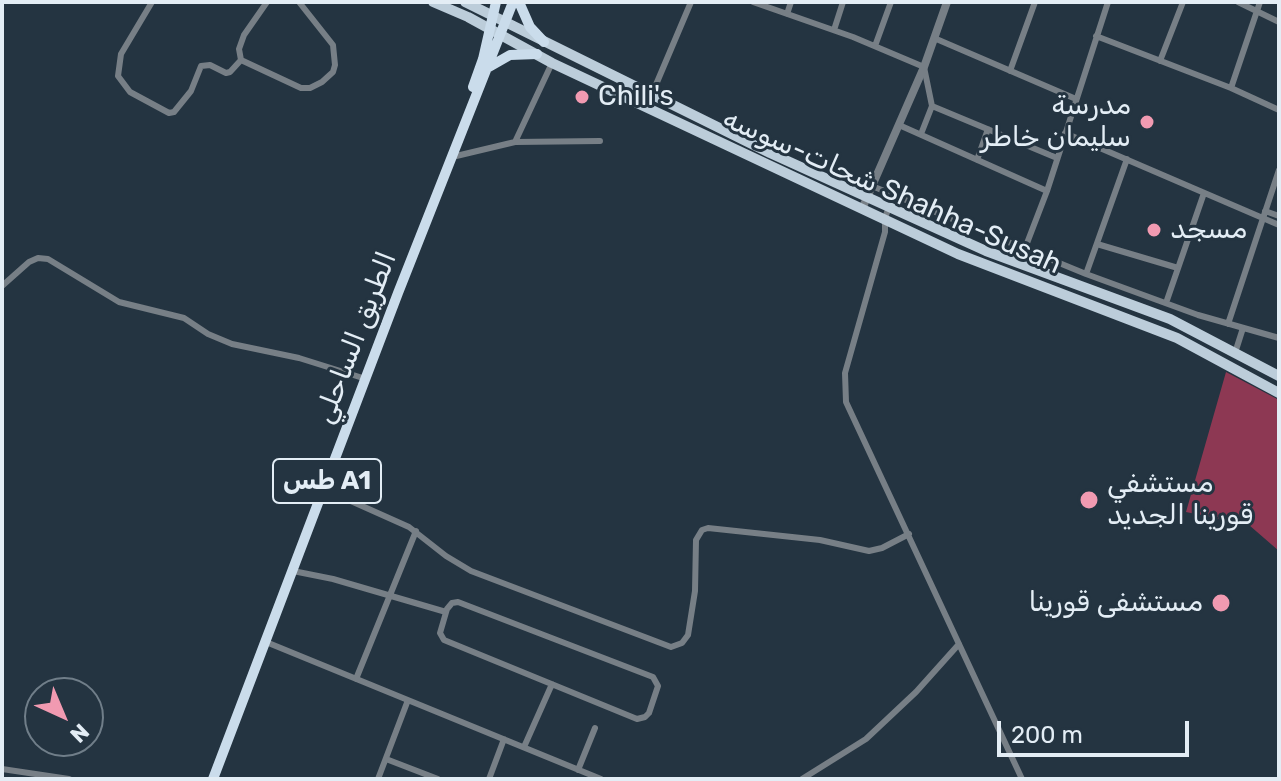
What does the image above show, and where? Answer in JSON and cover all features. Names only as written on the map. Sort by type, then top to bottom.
[{"type":"highway","points":[[441,183],[483,59],[496,2]]},
{"type":"highway","name":"طس A1","points":[[441,183],[513,2]]},
{"type":"highway","points":[[519,2],[530,27],[544,42]]},
{"type":"highway","points":[[488,69],[510,55],[537,54]]},
{"type":"highway","name":"الطريق الساحلي","points":[[213,779],[441,183]]},
{"type":"main road","name":"شحات-سوسه Shahha-Susah","points":[[433,2],[552,63],[983,265],[1177,338],[1279,393]]},
{"type":"main road","name":"شحات-سوسه Shahha-Susah","points":[[465,2],[770,153],[870,191],[889,207],[1019,264],[1155,313],[1279,376]]},
{"type":"street","points":[[152,2],[121,54],[118,76],[130,92],[169,113],[174,112],[191,91],[201,66],[210,65],[226,73],[241,60]]},
{"type":"street","points":[[241,60],[239,49],[244,35],[267,2]]},
{"type":"street","points":[[241,60],[301,88],[317,86],[333,72],[336,57],[333,45],[299,2]]},
{"type":"street","points":[[652,94],[691,2]]},
{"type":"street","points":[[753,2],[834,30],[924,67]]},
{"type":"street","points":[[787,14],[791,2]]},
{"type":"street","points":[[834,30],[843,2]]},
{"type":"street","points":[[875,46],[891,2]]},
{"type":"street","points":[[862,209],[924,67],[947,2]]},
{"type":"street","points":[[1010,71],[1035,2]]},
{"type":"street","points":[[1019,264],[1047,191],[1108,2]]},
{"type":"street","points":[[1160,61],[1183,2]]},
{"type":"street","points":[[1238,2],[1279,22]]},
{"type":"street","points":[[1231,88],[1260,2]]},
{"type":"street","points":[[1096,36],[1231,88],[1279,110]]},
{"type":"street","points":[[934,38],[1076,99]]},
{"type":"street","points":[[515,142],[552,63]]},
{"type":"street","points":[[921,134],[932,106],[924,67]]},
{"type":"street","points":[[932,106],[1057,158]]},
{"type":"street","points":[[899,125],[1047,191]]},
{"type":"street","points":[[977,160],[988,129]]},
{"type":"street","points":[[1065,133],[1204,193],[1264,214],[1279,216]]},
{"type":"street","points":[[452,157],[515,142],[600,141]]},
{"type":"street","points":[[1086,274],[1127,159]]},
{"type":"street","points":[[1228,324],[1279,170]]},
{"type":"street","points":[[870,191],[1166,303],[1279,338]]},
{"type":"street","points":[[1166,303],[1204,193]]},
{"type":"street","points":[[889,207],[885,232],[845,373],[844,392],[857,430],[909,534],[1022,779]]},
{"type":"street","points":[[1264,214],[1279,225]]},
{"type":"street","points":[[1097,244],[1178,268]]},
{"type":"street","points":[[2,286],[29,262],[38,258],[48,259],[119,302],[184,318],[208,334],[232,344],[299,358],[366,379]]},
{"type":"street","points":[[1235,353],[1243,328]]},
{"type":"street","points":[[324,489],[416,531],[446,556],[471,571],[671,647],[682,643],[688,635],[695,591],[696,540],[702,530],[708,528],[820,540],[864,551],[882,548],[909,534]]},
{"type":"street","points":[[356,679],[416,531]]},
{"type":"street","points":[[293,571],[446,612]]},
{"type":"street","points":[[458,602],[650,675],[658,686],[649,713],[640,719],[444,640],[440,633],[446,612],[450,604],[458,602]]},
{"type":"street","points":[[266,642],[601,779]]},
{"type":"street","points":[[802,779],[866,739],[916,692],[959,644]]},
{"type":"street","points":[[524,747],[552,684]]},
{"type":"street","points":[[378,779],[408,700]]},
{"type":"street","points":[[578,770],[595,728]]},
{"type":"street","points":[[489,779],[504,739]]},
{"type":"street","points":[[386,759],[438,779]]},
{"type":"street","points":[[2,769],[69,779]]},
{"type":"shaded area","points":[[1226,372],[1279,400],[1279,551],[1249,525],[1186,512]]},
{"type":"place","name":"Chili's","points":[[582,97]]},
{"type":"place","name":"مدرسة سليمان خاطر","points":[[1147,122]]},
{"type":"place","name":"مسجد","points":[[1154,230]]},
{"type":"place","name":"مستشفي قورينا الجديد","points":[[1089,500]]},
{"type":"place","name":"مستشفى قورينا","points":[[1221,603]]}]
